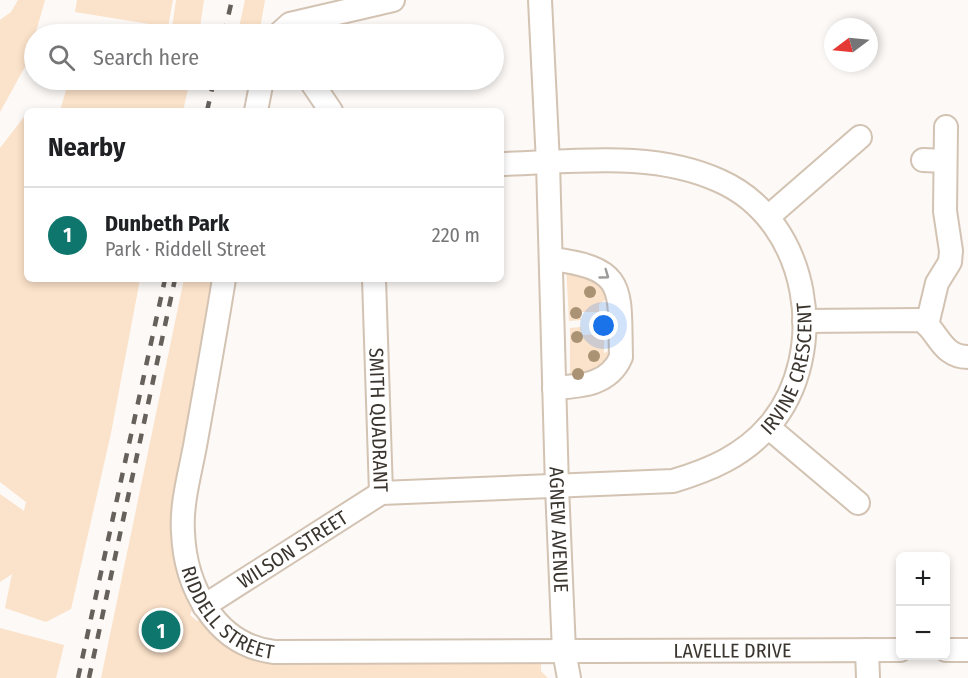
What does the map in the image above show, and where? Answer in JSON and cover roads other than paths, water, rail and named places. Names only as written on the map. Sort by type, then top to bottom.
[{"type":"street","points":[[307,24],[393,0]]},
{"type":"street","name":"AGNEW AVENUE","points":[[540,0],[548,163],[557,487],[566,666]]},
{"type":"street","points":[[257,108],[260,90]]},
{"type":"street","points":[[317,90],[329,108]]},
{"type":"street","points":[[927,325],[937,283],[950,262],[951,251],[945,212],[934,161],[946,127]]},
{"type":"street","points":[[768,217],[860,137]]},
{"type":"street","name":"IRVINE CRESCENT","points":[[548,163],[638,161],[673,165],[721,181],[742,194],[768,217],[788,245],[796,267],[804,321],[800,367],[782,406],[768,427],[733,457],[701,473],[673,482],[557,487]]},
{"type":"street","points":[[504,164],[548,163]]},
{"type":"street","points":[[551,259],[582,262],[594,267],[614,282],[620,294],[621,357],[617,365],[596,382],[554,388]]},
{"type":"street","name":"RIDDELL STREET","points":[[224,282],[183,512],[187,563],[194,587],[204,606],[230,634],[244,644],[274,652],[566,666]]},
{"type":"street","name":"SMITH QUADRANT","points":[[374,282],[381,493],[557,487]]},
{"type":"street","points":[[804,321],[915,319],[927,325],[944,348],[961,357],[968,357]]},
{"type":"street","points":[[768,427],[858,502]]},
{"type":"street","name":"WILSON STREET","points":[[204,606],[381,493]]},
{"type":"street","points":[[867,650],[868,678]]},
{"type":"street","name":"LAVELLE DRIVE","points":[[566,666],[896,650]]},
{"type":"street","points":[[950,650],[968,650]]},
{"type":"railway","points":[[226,24],[232,0]]},
{"type":"railway","points":[[208,108],[212,90]]},
{"type":"railway","points":[[78,678],[164,282]]},
{"type":"railway","points":[[89,678],[174,282]]},
{"type":"place","name":"Dunbeth Park","points":[[161,630]]}]
